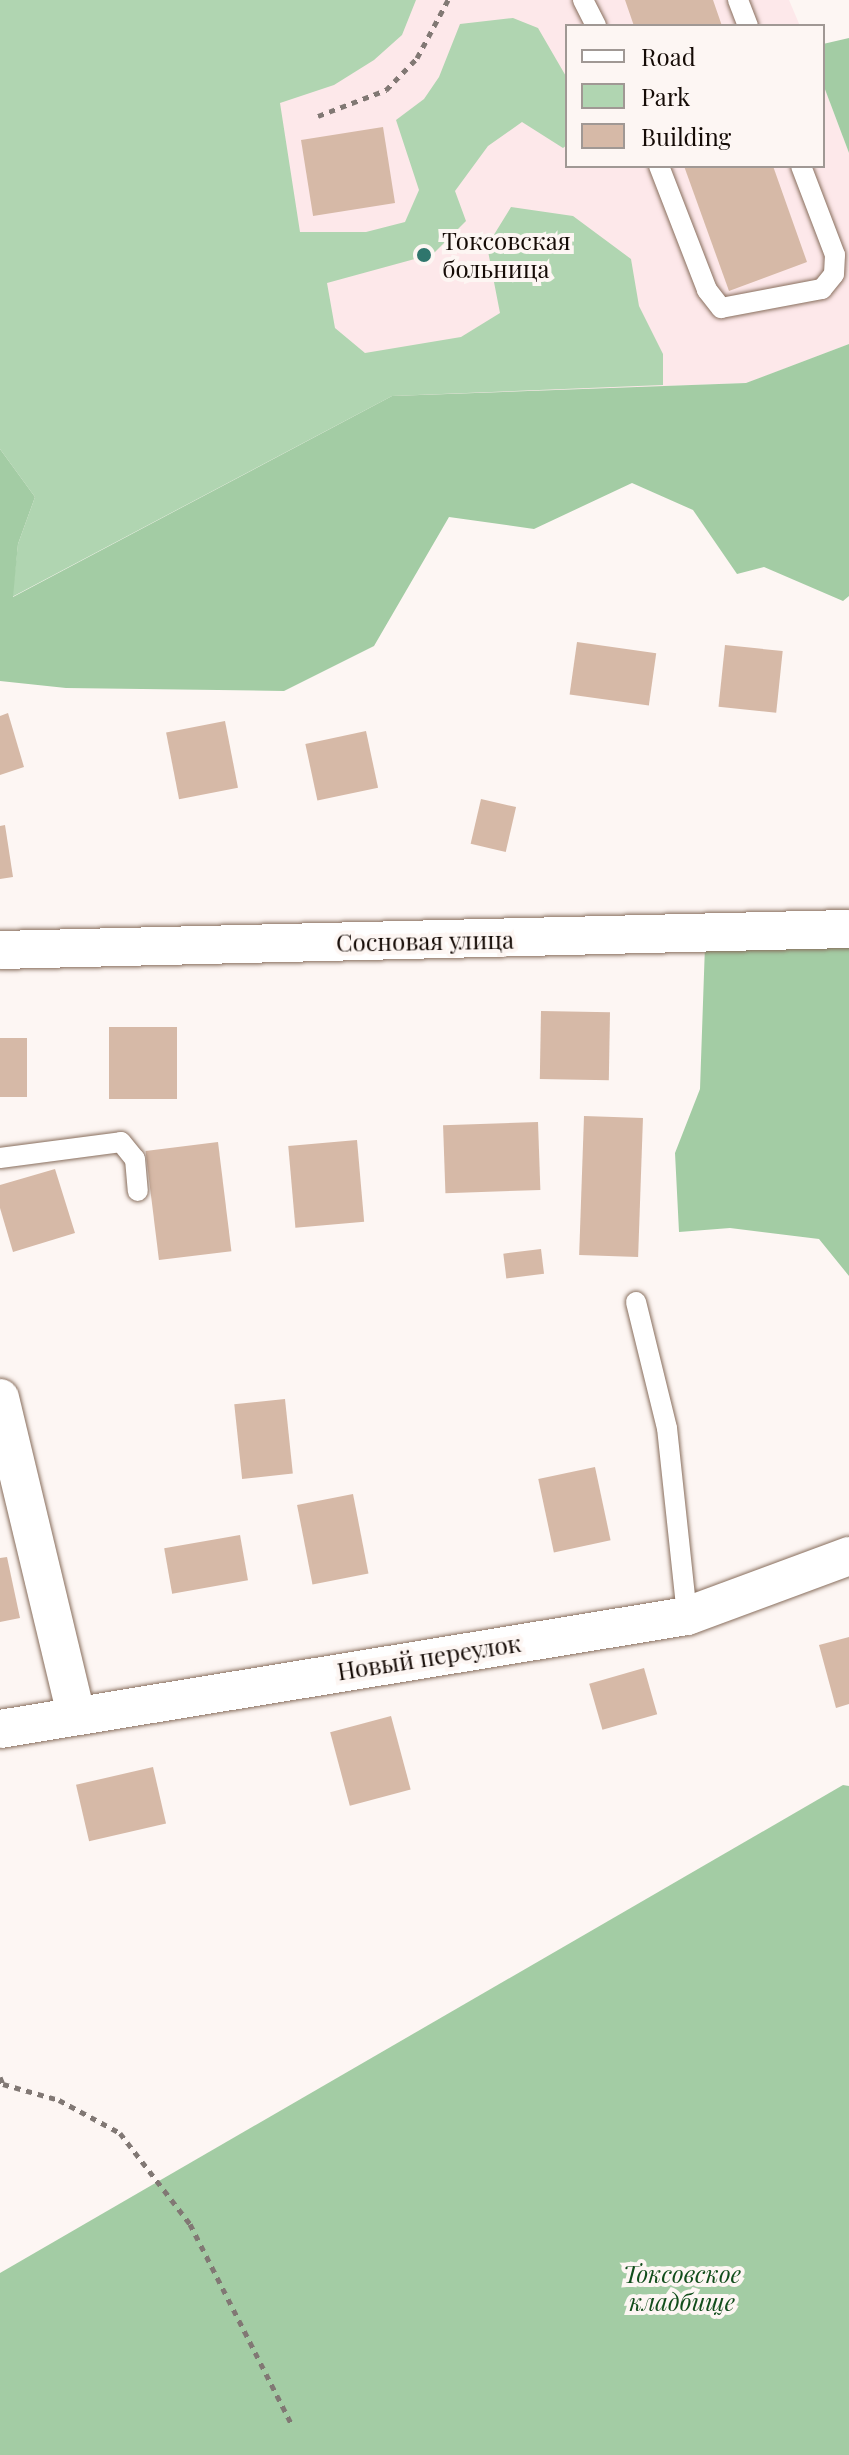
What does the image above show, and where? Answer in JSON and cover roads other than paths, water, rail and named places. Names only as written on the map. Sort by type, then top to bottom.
[{"type":"street","name":"Сосновая улица","points":[[0,950],[849,929]]},
{"type":"street","points":[[0,1398],[76,1714]]},
{"type":"street","name":"Новый переулок","points":[[0,1729],[76,1714],[687,1616],[849,1556]]},
{"type":"lane","points":[[583,0],[595,24]]},
{"type":"lane","points":[[738,0],[747,24]]},
{"type":"lane","points":[[660,168],[707,290],[721,308],[822,289],[834,274],[835,255],[802,168]]},
{"type":"lane","points":[[0,1158],[121,1142],[135,1159],[138,1191]]},
{"type":"lane","points":[[636,1302],[667,1428],[687,1616]]},
{"type":"place","name":"Токсовская больница","points":[[424,255]]},
{"type":"park label","name":"Токсовское кладбище","points":[[682,2288]]}]
